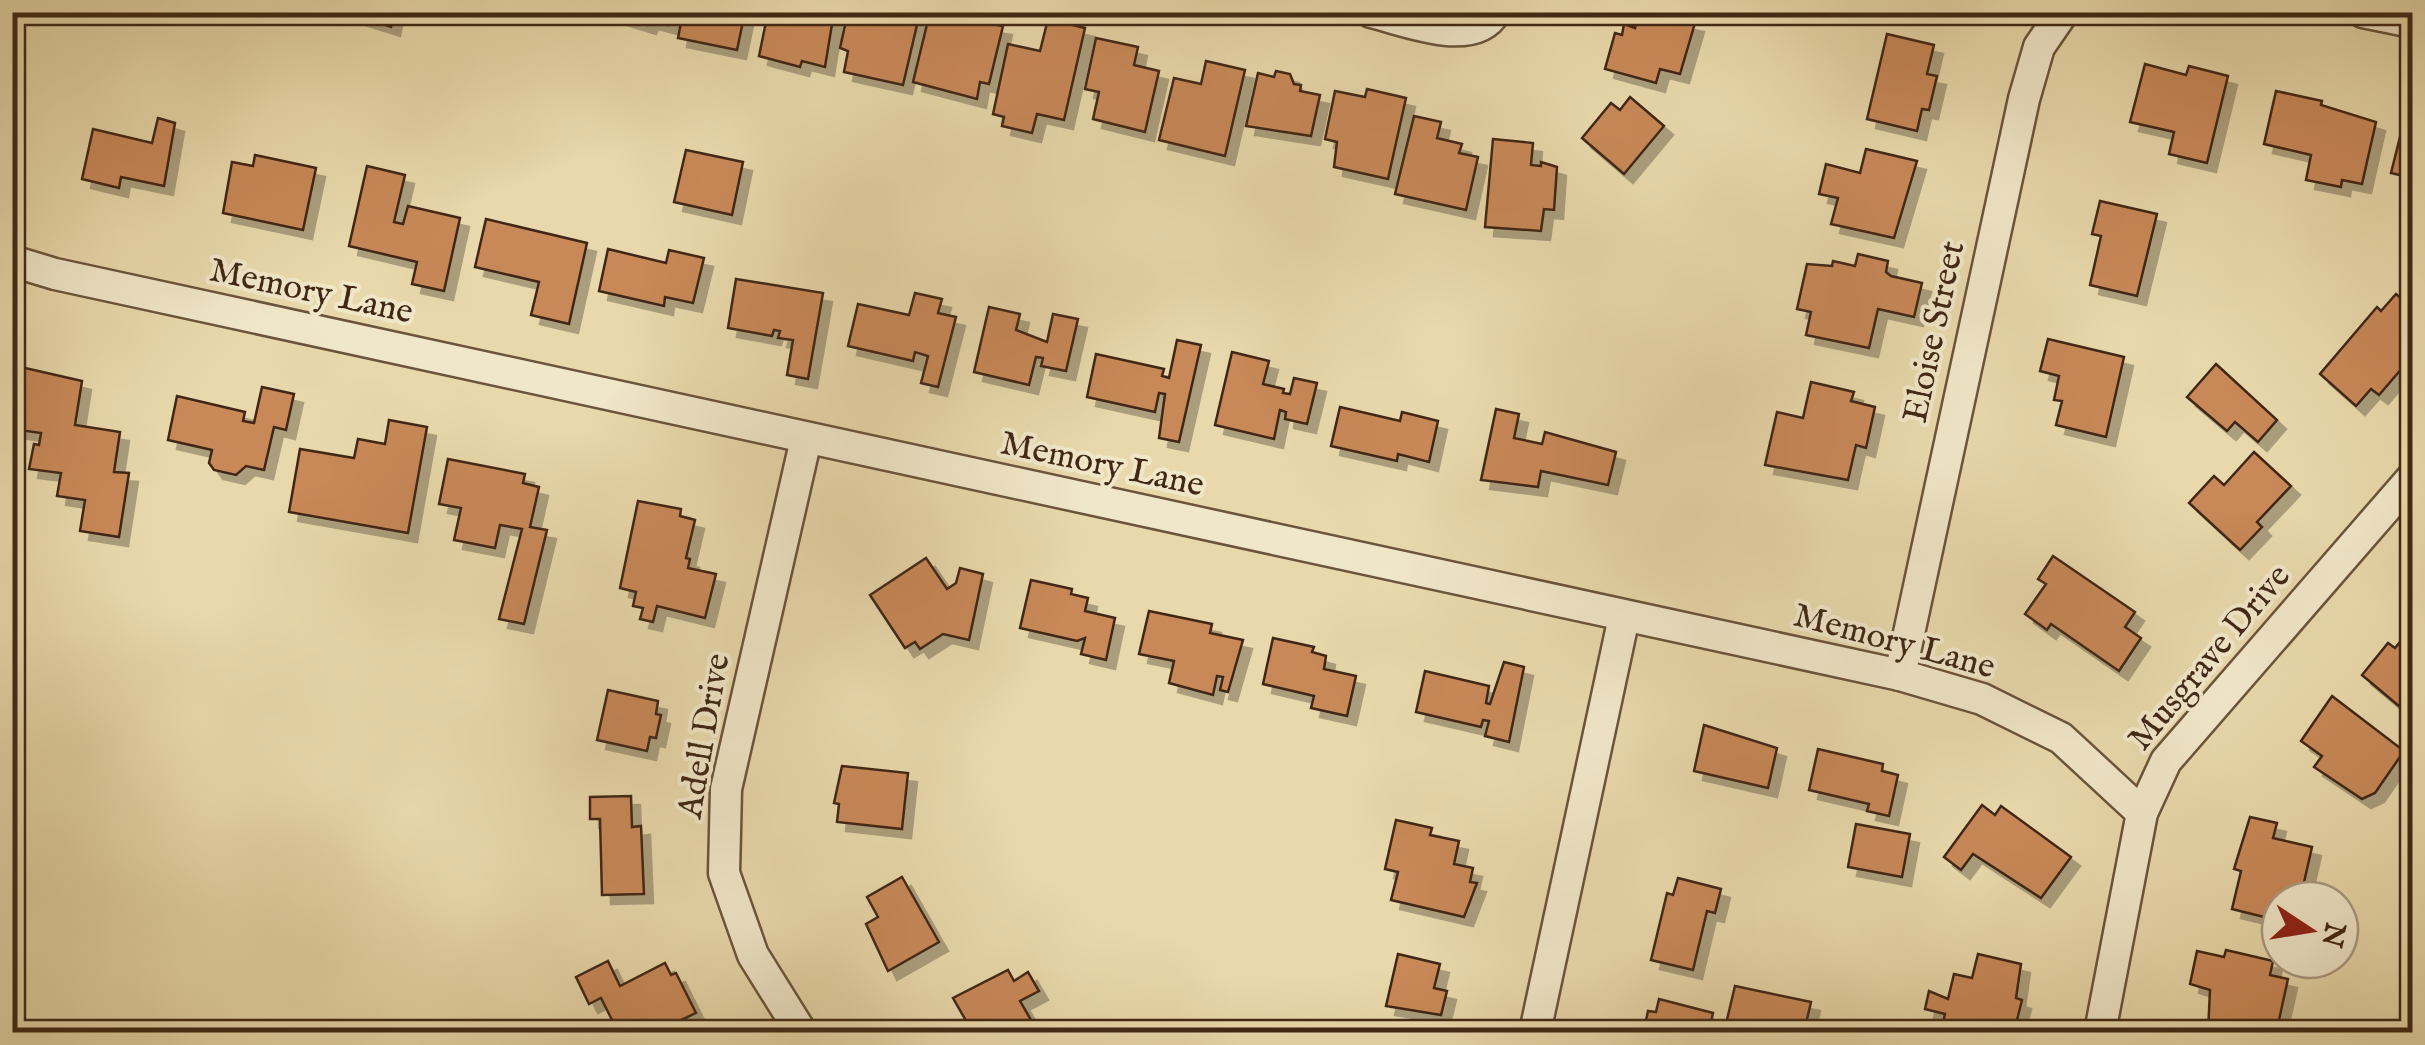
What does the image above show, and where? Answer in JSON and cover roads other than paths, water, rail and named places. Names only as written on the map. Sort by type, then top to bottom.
[{"type":"street","points":[[1371,12],[1462,32],[1490,22],[1495,12]]},
{"type":"street","name":"Eloise Street","points":[[1900,675],[2024,99],[2039,48],[2063,12]]},
{"type":"street","points":[[2363,12],[2412,22]]},
{"type":"street","name":"Memory Lane","points":[[12,261],[56,274],[806,439],[1900,675],[1982,700],[2061,738],[2142,813]]},
{"type":"street","name":"Adell Drive","points":[[800,1032],[753,954],[724,874],[726,789],[806,439]]},
{"type":"street","name":"Musgrave Drive","points":[[2100,1032],[2142,813],[2166,761],[2412,478]]},
{"type":"street","points":[[1536,1032],[1624,616]]}]
